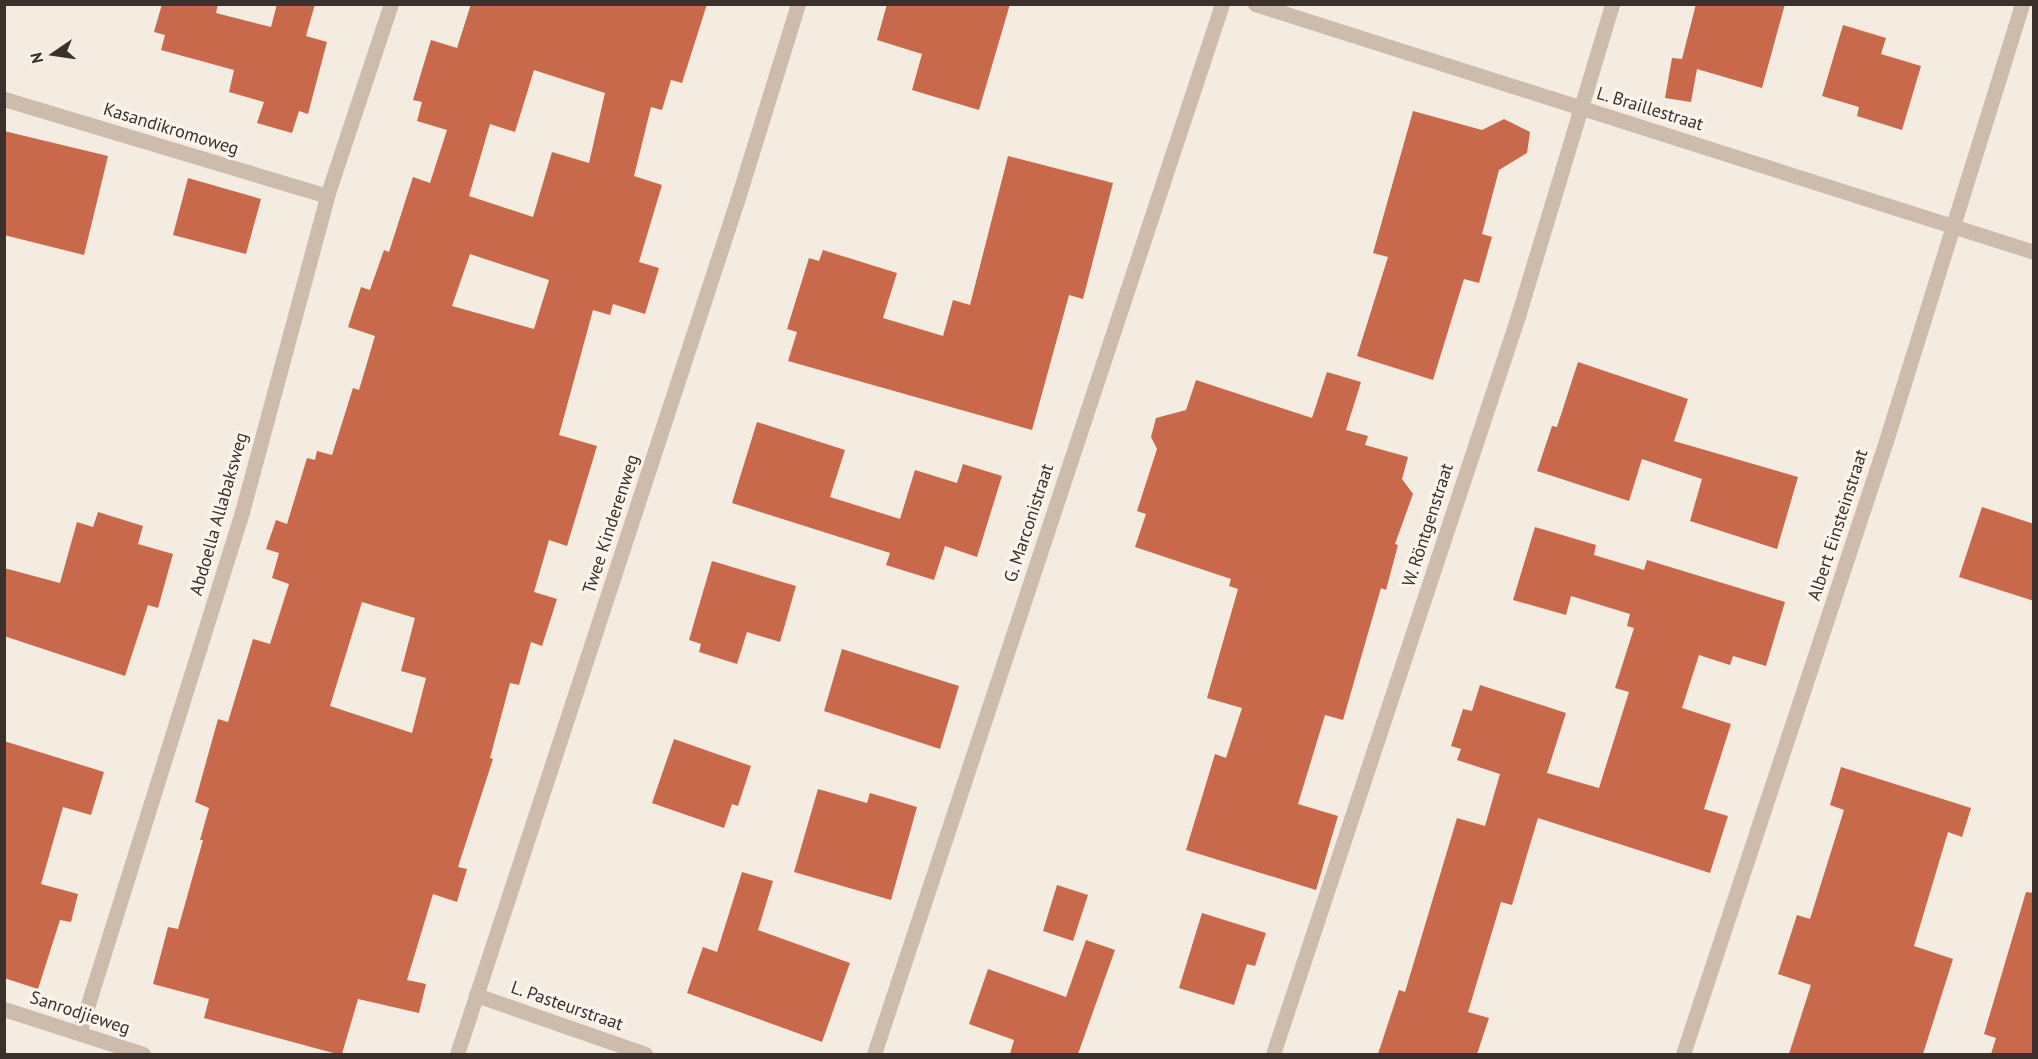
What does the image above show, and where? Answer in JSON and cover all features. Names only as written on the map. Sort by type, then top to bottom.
[{"type":"street","name":"Abdoella Allabaksweg","points":[[79,1033],[242,512],[327,196],[391,4]]},
{"type":"street","name":"Twee Kinderenweg","points":[[456,1054],[734,212],[798,4]]},
{"type":"street","name":"G. Marconistraat","points":[[874,1054],[1222,4]]},
{"type":"street","name":"L. Braillestraat","points":[[1255,4],[2034,252]]},
{"type":"street","name":"W. Röntgenstraat","points":[[1273,1054],[1518,316],[1612,4]]},
{"type":"street","name":"Albert Einsteinstraat","points":[[1683,1054],[1886,441],[2022,4]]},
{"type":"street","name":"Kasandikromoweg","points":[[4,99],[327,196]]},
{"type":"street","name":"L. Pasteurstraat","points":[[476,995],[645,1054]]},
{"type":"street","name":"Sanrodjieweg","points":[[4,1009],[143,1054]]},
{"type":"building","points":[[162,4],[218,4],[216,13],[271,27],[277,4],[315,4],[306,36],[327,42],[308,114],[299,111],[292,133],[257,123],[264,102],[229,92],[234,70],[161,50],[165,35],[154,32]]},
{"type":"building","points":[[471,4],[707,4],[682,83],[671,80],[662,110],[651,107],[634,176],[662,185],[639,262],[659,268],[645,314],[613,304],[610,315],[593,310],[559,435],[597,446],[567,546],[549,540],[534,592],[557,599],[542,646],[531,642],[519,685],[510,683],[490,758],[493,759],[458,867],[467,869],[457,902],[433,894],[407,980],[426,984],[419,1013],[358,999],[342,1054],[337,1054],[204,1018],[209,999],[153,984],[168,927],[178,929],[203,840],[200,840],[209,808],[195,802],[218,719],[228,722],[253,639],[270,644],[289,584],[272,578],[279,553],[266,549],[276,520],[287,524],[307,458],[315,460],[317,451],[332,455],[353,388],[359,390],[375,336],[348,327],[361,287],[370,290],[384,250],[389,252],[413,177],[430,183],[447,130],[417,121],[422,102],[413,100],[431,40],[457,48]],"holes":[[[534,70],[605,93],[589,163],[552,152],[533,217],[469,196],[490,124],[515,132]],[[470,254],[549,280],[534,329],[452,306]],[[362,602],[415,618],[401,671],[426,678],[412,733],[330,706]]]},
{"type":"building","points":[[887,4],[1010,4],[979,110],[912,90],[922,54],[877,40]]},
{"type":"building","points":[[1696,4],[1785,4],[1762,88],[1697,69],[1691,102],[1665,98],[1672,58],[1682,59]]},
{"type":"building","points":[[1843,25],[1886,38],[1881,54],[1921,66],[1902,130],[1857,116],[1859,107],[1822,96]]},
{"type":"building","points":[[1413,111],[1482,130],[1504,119],[1530,132],[1527,153],[1499,170],[1482,234],[1492,237],[1479,283],[1464,279],[1433,380],[1357,356],[1388,257],[1373,253]]},
{"type":"building","points":[[4,131],[108,156],[84,255],[4,235]]},
{"type":"building","points":[[1008,156],[1113,183],[1083,299],[1069,295],[1032,430],[788,361],[797,332],[787,329],[809,258],[819,261],[823,250],[897,273],[883,318],[943,336],[953,300],[970,305]]},
{"type":"building","points":[[188,178],[261,199],[246,254],[173,235]]},
{"type":"building","points":[[1578,362],[1688,399],[1674,441],[1798,477],[1777,549],[1690,521],[1702,479],[1642,459],[1629,501],[1537,471],[1552,426],[1557,427]]},
{"type":"building","points":[[1327,372],[1361,382],[1346,430],[1368,436],[1365,445],[1408,457],[1402,479],[1413,494],[1395,544],[1398,545],[1386,590],[1381,588],[1343,720],[1325,715],[1298,804],[1338,816],[1316,890],[1186,850],[1215,754],[1226,758],[1242,708],[1207,698],[1238,589],[1229,586],[1231,579],[1135,547],[1146,514],[1137,511],[1157,449],[1151,437],[1156,418],[1186,410],[1196,380],[1312,418]]},
{"type":"building","points":[[757,422],[845,450],[830,497],[900,519],[915,470],[957,483],[963,464],[1002,476],[977,557],[945,546],[934,580],[886,565],[890,553],[732,503]]},
{"type":"building","points":[[1982,507],[2034,524],[2034,601],[1959,577]]},
{"type":"building","points":[[98,512],[143,526],[138,544],[173,554],[158,608],[148,605],[125,676],[4,636],[4,568],[60,583],[77,522],[93,527]]},
{"type":"building","points":[[1535,527],[1596,545],[1594,555],[1644,570],[1647,560],[1785,602],[1766,666],[1733,656],[1730,665],[1699,655],[1682,708],[1731,724],[1704,809],[1728,816],[1710,873],[1538,818],[1512,905],[1501,902],[1468,1012],[1489,1018],[1477,1054],[1378,1054],[1399,990],[1405,992],[1457,818],[1485,826],[1500,774],[1457,760],[1461,749],[1451,746],[1463,709],[1472,711],[1480,685],[1566,713],[1547,773],[1599,788],[1629,692],[1615,688],[1634,628],[1627,626],[1630,614],[1571,596],[1566,615],[1513,600]]},
{"type":"building","points":[[712,561],[796,586],[780,642],[747,632],[737,664],[699,652],[701,644],[689,640]]},
{"type":"building","points":[[842,649],[959,686],[940,749],[824,711]]},
{"type":"building","points":[[674,739],[751,766],[738,806],[732,804],[724,828],[652,803]]},
{"type":"building","points":[[4,741],[104,772],[91,815],[63,807],[41,884],[78,894],[71,922],[60,920],[38,989],[4,978]]},
{"type":"building","points":[[1841,767],[1971,808],[1962,837],[1948,832],[1914,946],[1953,959],[1923,1054],[1789,1054],[1811,985],[1778,974],[1797,915],[1810,919],[1844,810],[1830,805]]},
{"type":"building","points":[[818,789],[867,803],[870,793],[917,807],[891,900],[794,872]]},
{"type":"building","points":[[742,872],[773,881],[758,930],[850,963],[822,1042],[687,993],[703,947],[717,952]]},
{"type":"building","points":[[1057,885],[1088,895],[1073,941],[1043,931]]},
{"type":"building","points":[[2026,892],[2034,893],[2034,1054],[1991,1054],[1996,1038],[1984,1034]]},
{"type":"building","points":[[1202,913],[1266,933],[1255,966],[1247,964],[1234,1005],[1179,988]]},
{"type":"building","points":[[1086,940],[1115,950],[1078,1054],[1010,1054],[1014,1040],[969,1024],[988,969],[1066,997]]}]
